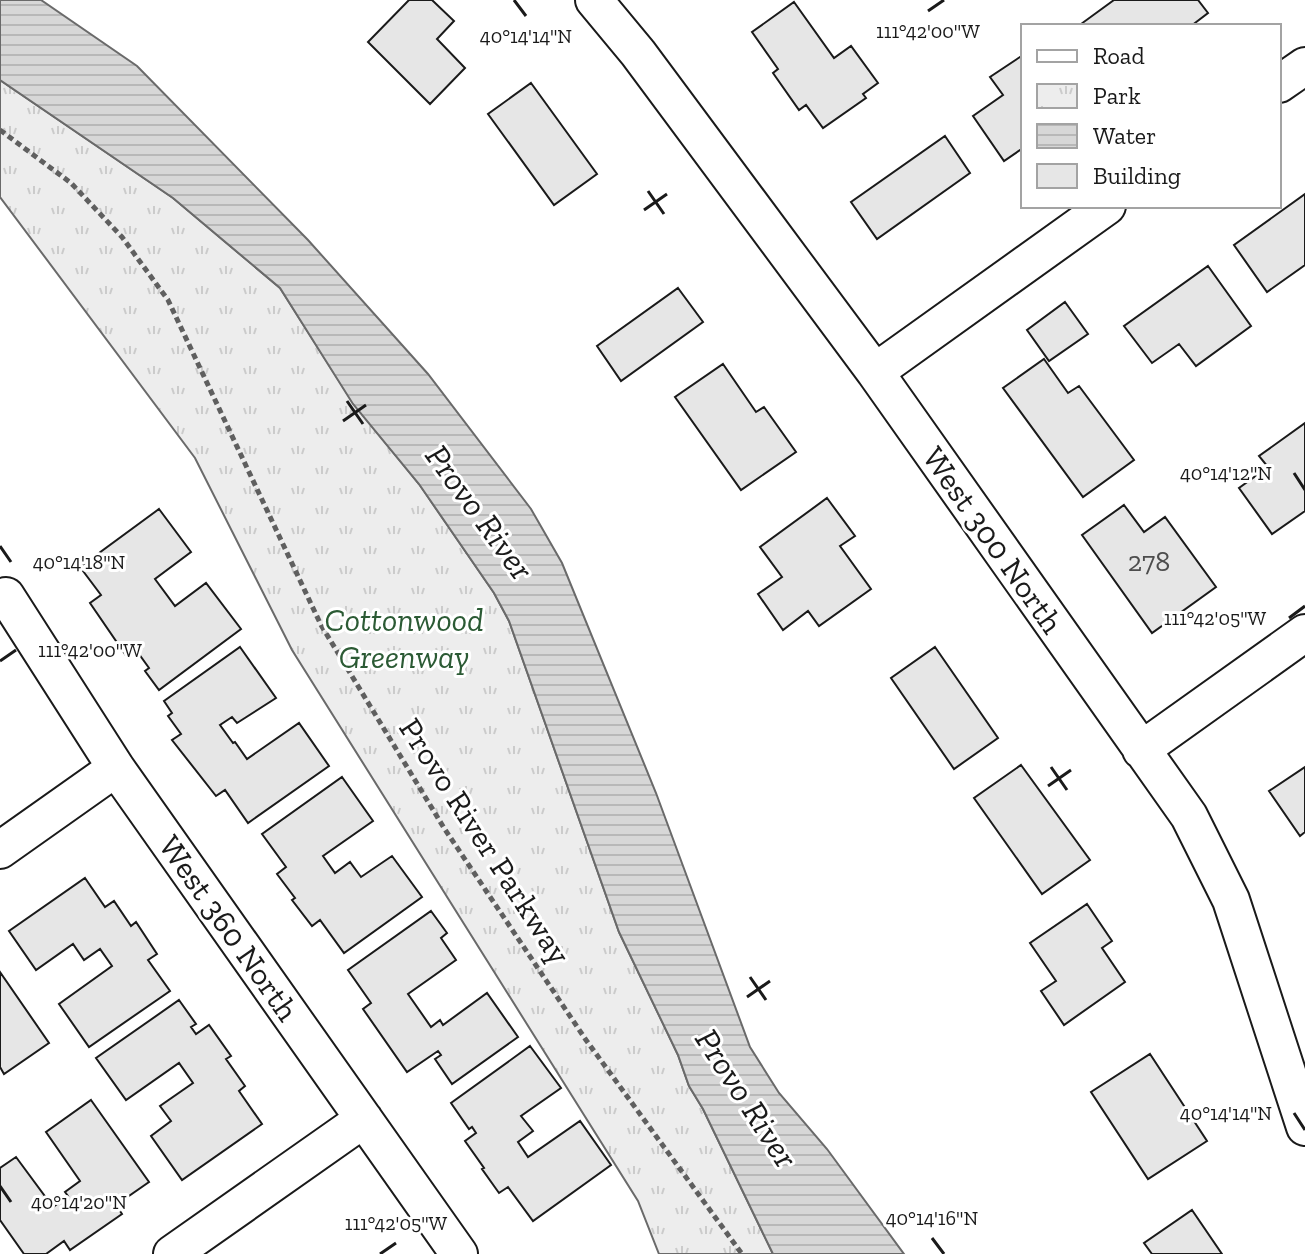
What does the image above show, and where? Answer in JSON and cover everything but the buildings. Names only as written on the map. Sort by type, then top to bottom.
[{"type":"street","name":"West 300 North","points":[[594,0],[638,53],[875,372],[1189,816],[1231,900],[1305,1127]]},
{"type":"street","points":[[1281,83],[1305,66]]},
{"type":"street","points":[[875,372],[1104,208]]},
{"type":"street","name":"West 360 North","points":[[6,596],[116,768],[459,1254]]},
{"type":"street","points":[[1141,750],[1305,633]]},
{"type":"street","points":[[0,850],[116,768]]},
{"type":"street","points":[[172,1254],[364,1119]]},
{"type":"path","name":"Provo River Parkway","points":[[0,130],[71,183],[122,237],[168,300],[321,625],[453,841],[586,1040],[742,1254]]},
{"type":"green space","name":"Cottonwood Greenway","points":[[0,80],[173,198],[280,288],[353,403],[419,484],[494,593],[509,621],[619,932],[678,1055],[689,1086],[773,1254],[659,1254],[638,1201],[292,650],[195,458],[0,197]]},
{"type":"water","name":"Provo River","points":[[0,0],[41,0],[137,66],[308,240],[428,374],[531,509],[562,563],[656,793],[750,1047],[779,1093],[827,1149],[904,1254],[773,1254],[689,1086],[678,1055],[619,932],[509,621],[494,593],[419,484],[353,404],[280,288],[173,198],[0,80]]}]
